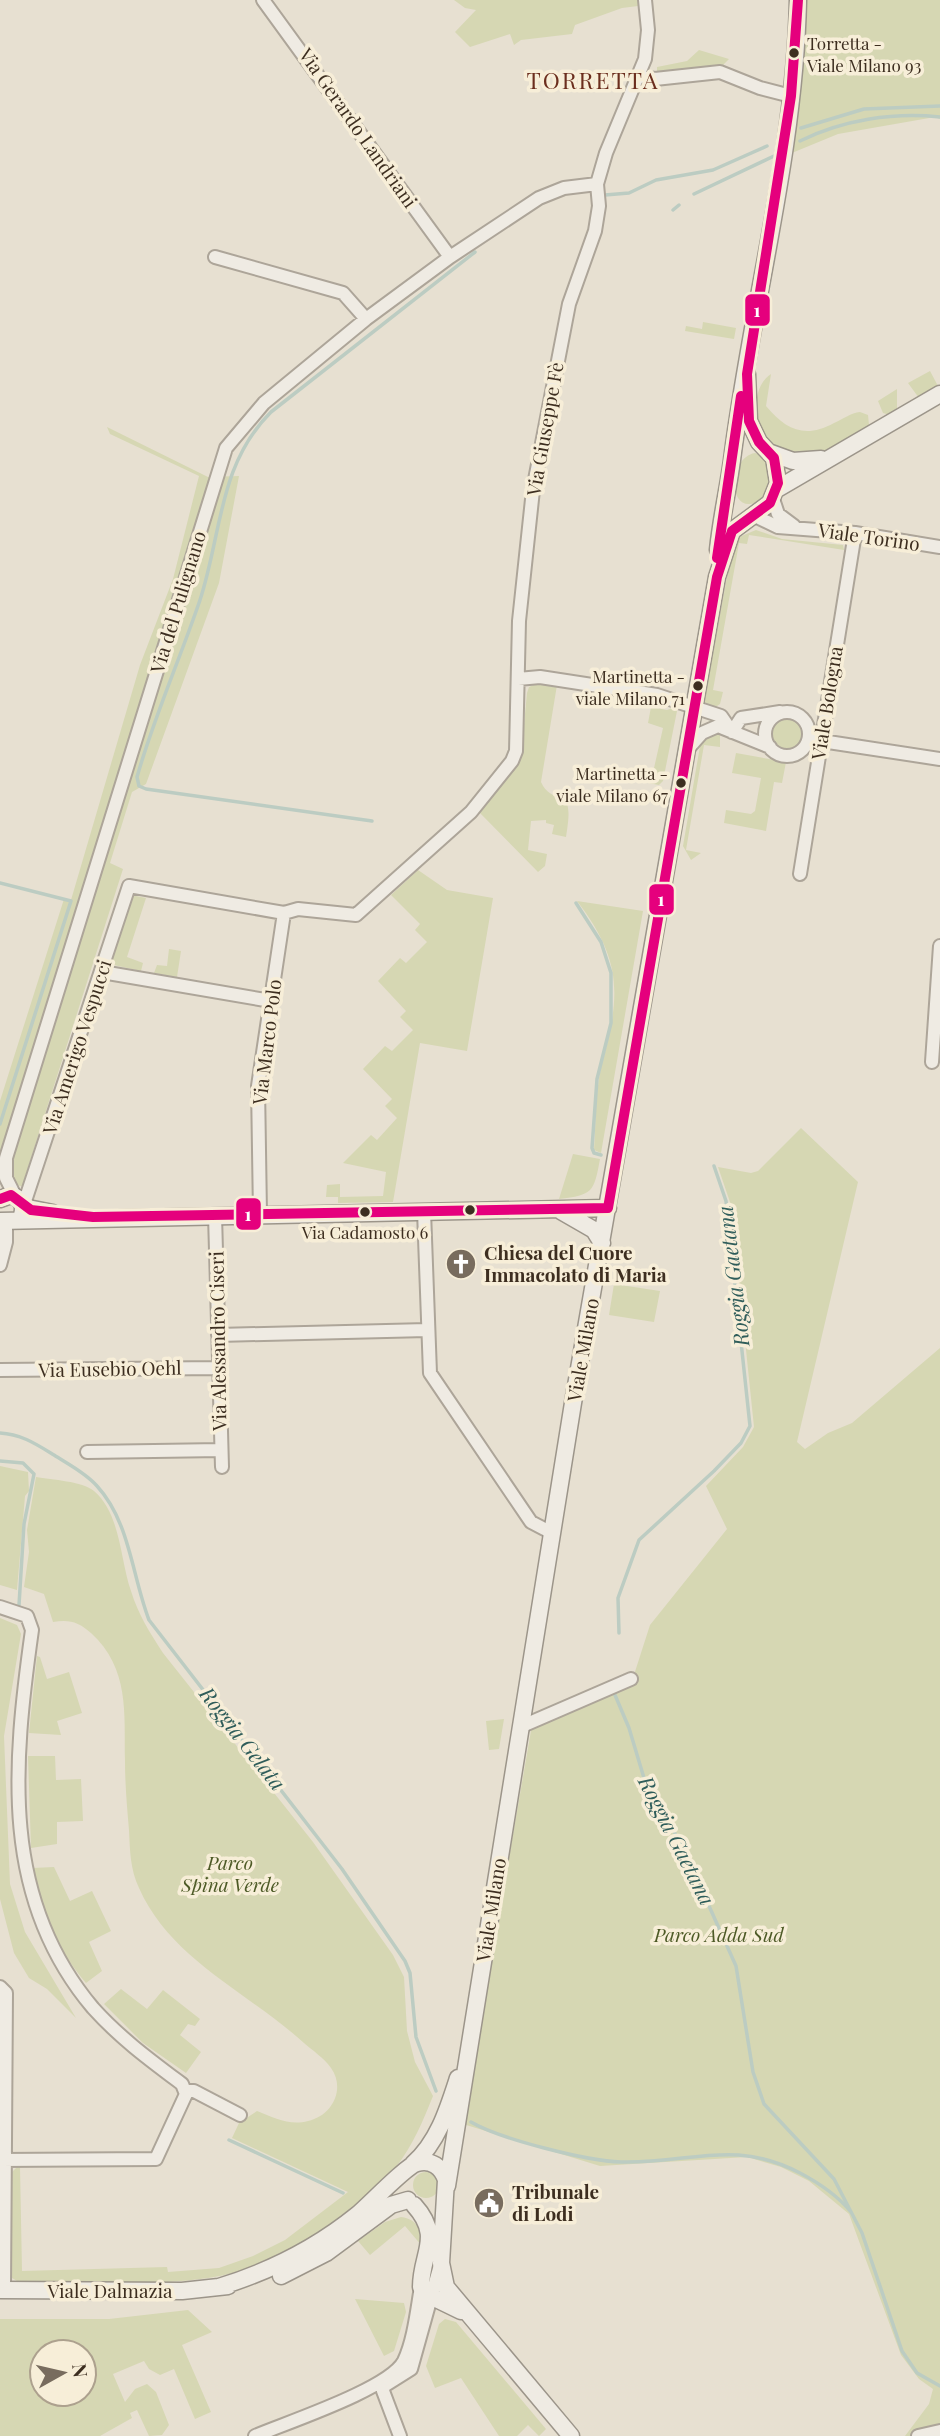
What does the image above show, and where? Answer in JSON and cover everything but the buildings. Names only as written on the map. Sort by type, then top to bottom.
[{"type":"street","name":"Via Gerardo Landriani","points":[[263,0],[450,257]]},
{"type":"street","name":"Via Giuseppe Fè","points":[[129,886],[284,913],[298,909],[345,916],[361,913],[478,804],[514,756],[522,579],[533,490],[569,304],[595,231],[599,206],[597,184],[606,153],[640,76],[648,30],[645,0]]},
{"type":"street","name":"Viale Milano","points":[[717,577],[719,535],[732,463],[736,421],[747,374],[791,96],[798,0]]},
{"type":"street","points":[[640,76],[655,79],[720,72],[760,88],[791,96]]},
{"type":"street","name":"Via del Pulignano","points":[[13,1201],[6,1178],[6,1158],[226,448],[250,416],[366,319],[450,257],[539,198],[564,188],[597,184]]},
{"type":"street","points":[[215,257],[343,293],[366,319]]},
{"type":"street","name":"Viale Milano","points":[[441,2263],[445,2191],[520,1727],[717,577],[729,536],[775,494],[778,469],[749,421],[747,374]]},
{"type":"street","points":[[775,494],[833,455],[940,394]]},
{"type":"street","points":[[732,463],[747,447],[801,462],[833,455]]},
{"type":"street","points":[[728,484],[735,505],[753,515]]},
{"type":"street","name":"Viale Torino","points":[[775,494],[780,517],[798,526]]},
{"type":"street","name":"Viale Torino","points":[[753,515],[774,526],[855,533],[940,547]]},
{"type":"street","name":"Viale Bologna","points":[[800,874],[815,740],[855,533]]},
{"type":"street","points":[[518,679],[540,677],[643,692],[723,718],[732,732]]},
{"type":"street","points":[[732,732],[741,718],[781,712],[800,717],[815,740]]},
{"type":"street","points":[[769,747],[765,734],[766,726],[781,712]]},
{"type":"street","points":[[686,751],[710,728],[722,726],[789,755],[815,740],[940,759]]},
{"type":"street","name":"Via Amerigo Vespucci","points":[[13,1201],[102,972],[129,886]]},
{"type":"street","name":"Via Marco Polo","points":[[260,1214],[258,1086],[284,913]]},
{"type":"street","points":[[932,1062],[940,946]]},
{"type":"street","points":[[102,972],[271,1001]]},
{"type":"street","points":[[13,1201],[39,1212],[93,1217]]},
{"type":"street","points":[[5,1221],[22,1216],[13,1201]]},
{"type":"street","points":[[5,1221],[93,1217],[608,1208]]},
{"type":"street","points":[[554,1209],[594,1230],[602,1243]]},
{"type":"street","points":[[424,1211],[429,1367],[434,1380],[531,1522],[552,1533]]},
{"type":"street","name":"Via Alessandro Ciseri","points":[[215,1215],[222,1467]]},
{"type":"street","points":[[0,1265],[6,1242],[5,1221]]},
{"type":"street","points":[[218,1335],[427,1330]]},
{"type":"street","name":"Via Eusebio Oehl","points":[[0,1370],[219,1368]]},
{"type":"street","points":[[87,1452],[221,1450]]},
{"type":"street","points":[[0,1607],[27,1616],[32,1630],[18,1768],[21,1855],[31,1906],[56,1958],[92,2007],[128,2043],[179,2081],[186,2091],[156,2159],[3,2160]]},
{"type":"street","points":[[520,1727],[631,1679]]},
{"type":"street","points":[[2,1988],[2,2290]]},
{"type":"street","name":"Viale Milano","points":[[409,2168],[426,2151],[445,2116],[477,2001]]},
{"type":"street","points":[[186,2091],[194,2091],[240,2115]]},
{"type":"street","points":[[255,2436],[378,2389],[411,2370],[427,2315],[430,2240],[425,2218],[411,2203],[402,2190],[409,2168],[425,2162],[436,2165],[444,2174],[445,2191],[429,2207],[411,2203]]},
{"type":"street","name":"Viale Dalmazia","points":[[219,2287],[270,2270],[308,2250],[357,2215],[409,2168]]},
{"type":"street","name":"Viale Dalmazia","points":[[2,2290],[182,2291],[268,2280],[303,2266],[340,2244],[383,2210],[411,2203]]},
{"type":"street","points":[[378,2389],[404,2359],[426,2292],[441,2263]]},
{"type":"street","points":[[441,2263],[446,2287],[571,2436]]},
{"type":"street","points":[[426,2292],[471,2319]]},
{"type":"street","points":[[427,2315],[436,2306],[452,2307]]},
{"type":"street","points":[[378,2389],[400,2436]]},
{"type":"street","points":[[919,2436],[940,2431]]},
{"type":"green space","points":[[454,0],[638,0],[638,6],[622,8],[575,25],[572,34],[521,40],[514,45],[510,34],[470,47],[455,32],[476,10],[465,8]]},
{"type":"green space","points":[[803,0],[940,0],[940,119],[935,117],[838,134],[787,155]]},
{"type":"green space","points":[[699,50],[729,59],[722,66],[657,75],[657,67],[687,61]]},
{"type":"green space","points":[[703,322],[736,328],[734,339],[685,331],[686,326],[702,329]]},
{"type":"green space","points":[[930,371],[938,386],[919,398],[908,383]]},
{"type":"green space","points":[[771,374],[766,406],[789,426],[797,430],[814,430],[860,412],[868,415],[869,425],[845,442],[817,454],[798,457],[798,453],[778,447],[763,432],[756,405],[760,387]]},
{"type":"green space","points":[[897,389],[897,410],[890,415],[883,413],[878,401]]},
{"type":"green space","points":[[107,427],[208,477],[239,476],[219,583],[146,784],[132,792],[110,863],[123,869],[24,1180],[29,1183],[27,1188],[0,1180],[0,1101],[64,899],[71,900],[140,665],[173,579],[199,476],[110,434]]},
{"type":"green space","points":[[755,453],[766,457],[772,471],[767,496],[754,503],[744,503],[738,497],[735,477],[745,458]]},
{"type":"green space","points":[[756,530],[782,539],[843,545],[844,550],[749,535],[747,544],[739,543],[713,690],[723,692],[720,704],[714,708],[704,702],[731,555],[739,537]]},
{"type":"green space","points":[[538,683],[557,685],[541,782],[546,790],[566,801],[568,819],[566,837],[552,834],[554,825],[546,823],[546,820],[531,821],[528,850],[547,854],[545,866],[538,872],[480,813],[521,756],[527,693],[529,687]]},
{"type":"green space","points":[[651,707],[667,710],[675,707],[677,711],[663,781],[659,785],[643,782],[644,776],[652,777],[663,728],[648,723]]},
{"type":"green space","points":[[787,718],[798,723],[803,734],[798,745],[787,750],[776,745],[771,734],[776,723]]},
{"type":"green space","points":[[720,732],[720,747],[704,745],[686,850],[701,853],[691,860],[683,846],[700,746],[711,733]]},
{"type":"green space","points":[[736,753],[786,762],[782,783],[774,782],[766,831],[724,823],[726,810],[751,814],[755,811],[761,778],[732,773]]},
{"type":"green space","points":[[418,870],[447,890],[493,898],[467,1051],[420,1043],[393,1202],[338,1203],[338,1197],[326,1197],[327,1185],[340,1184],[340,1197],[383,1196],[386,1172],[343,1163],[371,1135],[377,1140],[397,1118],[385,1106],[392,1099],[363,1069],[385,1046],[392,1051],[413,1030],[400,1017],[406,1011],[378,981],[400,958],[406,963],[427,942],[415,930],[420,924],[391,895]]},
{"type":"green space","points":[[131,895],[146,898],[127,957],[143,963],[141,971],[109,964]]},
{"type":"green space","points":[[577,901],[643,911],[601,1153],[594,1150],[597,1099],[612,1021],[614,981],[603,943]]},
{"type":"green space","points":[[169,949],[181,951],[177,977],[154,973],[157,965],[167,966]]},
{"type":"green space","name":"Parco Adda Sud","points":[[801,1128],[858,1182],[797,1442],[805,1449],[828,1433],[852,1423],[940,1348],[940,2436],[905,2436],[929,2404],[933,2389],[919,2379],[901,2355],[849,2214],[809,2181],[781,2167],[747,2157],[600,2166],[463,2124],[532,1725],[632,1681],[650,1625],[727,1529],[706,1486],[743,1447],[754,1427],[731,1205],[718,1167],[751,1173],[758,1171]]},
{"type":"green space","points":[[573,1154],[600,1159],[596,1179],[585,1193],[559,1199]]},
{"type":"green space","points":[[614,1284],[660,1291],[654,1322],[609,1315]]},
{"type":"green space","points":[[0,1466],[28,1472],[29,1491],[25,1496],[17,1590],[0,1585]]},
{"type":"green space","name":"Parco Spina Verde","points":[[36,1477],[82,1485],[94,1491],[103,1501],[115,1525],[134,1599],[158,1646],[313,1842],[393,1955],[404,1977],[407,2031],[415,2062],[433,2096],[408,2150],[379,2187],[336,2223],[286,2253],[234,2273],[185,2281],[137,2283],[17,2281],[12,2278],[12,2172],[17,2167],[20,2167],[22,2271],[167,2267],[168,2272],[219,2268],[253,2256],[285,2240],[348,2192],[232,2138],[239,2123],[257,2111],[288,2122],[301,2122],[324,2114],[337,2093],[335,2076],[318,2054],[212,1973],[170,1935],[139,1888],[130,1852],[124,1709],[119,1677],[113,1661],[104,1647],[82,1626],[74,1622],[53,1622],[44,1594],[24,1587],[29,1552],[27,1530]]},
{"type":"green space","points":[[0,1618],[17,1625],[21,1634],[4,1736],[10,1884],[25,1932],[76,2018],[47,1989],[29,1978],[14,1953],[0,1899]]},
{"type":"green space","points":[[37,1656],[40,1657],[47,1679],[69,1672],[82,1713],[57,1721],[61,1735],[29,1733]]},
{"type":"green space","points":[[504,1719],[499,1749],[489,1750],[486,1721]]},
{"type":"green space","points":[[28,1756],[55,1756],[56,1780],[81,1779],[83,1821],[57,1822],[57,1844],[31,1848]]},
{"type":"green space","points":[[54,1867],[70,1901],[92,1891],[111,1931],[89,1942],[102,1971],[86,1983],[51,1929],[40,1899],[33,1868]]},
{"type":"green space","points":[[121,1989],[147,2009],[163,1990],[200,2019],[195,2026],[188,2024],[180,2035],[201,2052],[186,2073],[143,2043],[104,2004]]},
{"type":"green space","points":[[426,2172],[435,2176],[439,2185],[435,2194],[426,2198],[417,2194],[413,2185],[417,2176]]},
{"type":"green space","points":[[401,2217],[411,2220],[418,2227],[422,2246],[405,2226],[370,2255],[358,2241],[385,2222]]},
{"type":"green space","points":[[355,2299],[404,2303],[406,2312],[394,2351],[384,2356]]},
{"type":"green space","points":[[188,2310],[212,2332],[182,2345],[211,2412],[195,2419],[174,2369],[160,2375],[149,2369],[144,2361],[113,2374],[125,2402],[135,2389],[147,2384],[156,2392],[169,2425],[162,2435],[149,2436],[137,2410],[130,2413],[132,2418],[100,2436],[0,2436],[0,2319],[109,2319]]},
{"type":"green space","points":[[445,2319],[456,2322],[546,2429],[539,2436],[528,2425],[517,2436],[499,2436],[461,2378],[435,2388],[426,2366],[439,2324]]},
{"type":"waterway","points":[[801,128],[864,109],[940,106]]},
{"type":"waterway","points":[[800,141],[833,128],[868,119],[940,117]]},
{"type":"waterway","points":[[605,195],[629,193],[656,180],[713,170],[767,146]]},
{"type":"waterway","points":[[694,194],[774,156]]},
{"type":"waterway","points":[[673,210],[679,205]]},
{"type":"waterway","points":[[372,821],[146,789],[139,786],[137,777],[200,600],[231,477],[254,433],[271,412],[475,252]]},
{"type":"waterway","points":[[0,883],[71,901],[0,1124]]},
{"type":"waterway","name":"Roggia Gaetana","points":[[576,903],[601,942],[611,973],[611,1023],[597,1079],[592,1148],[594,1153],[601,1155]]},
{"type":"waterway","name":"Roggia Gaetana","points":[[619,1633],[618,1598],[639,1540],[714,1471],[741,1443],[750,1426],[726,1201],[714,1166]]},
{"type":"waterway","name":"Roggia Gelata","points":[[0,1433],[28,1440],[71,1465],[93,1481],[108,1500],[117,1516],[129,1550],[149,1620],[342,1869],[405,1961],[410,1973],[416,2037],[436,2091]]},
{"type":"waterway","points":[[0,1461],[23,1463],[34,1474],[24,1524],[19,1605]]},
{"type":"waterway","name":"Roggia Gaetana","points":[[615,1695],[629,1728],[644,1778],[682,1846],[736,1966],[753,2072],[764,2104],[834,2179],[862,2233],[902,2351],[917,2373],[940,2386]]},
{"type":"waterway","name":"Roggia Gelata","points":[[471,2122],[522,2142],[606,2161],[646,2162],[711,2155],[753,2157],[800,2173],[834,2195],[851,2212]]},
{"type":"waterway","points":[[229,2140],[343,2193]]},
{"type":"transit line","name":"1","points":[[608,1208],[717,577],[732,531],[770,503],[778,483],[774,458],[759,442],[749,421],[747,374],[791,96],[798,0]]},
{"type":"transit line","name":"1","points":[[717,558],[741,396]]},
{"type":"transit line","name":"1","points":[[0,1199],[11,1195],[31,1210],[93,1217],[608,1208]]},
{"type":"place","name":"Torretta - Viale Milano 93","points":[[794,53]]},
{"type":"place","name":"Martinetta - viale Milano 71","points":[[698,686]]},
{"type":"place","name":"Martinetta - viale Milano 67","points":[[681,783]]},
{"type":"place","name":"Via Cadamosto 6","points":[[365,1212]]},
{"type":"place","name":"Chiesa del Cuore Immacolato di Maria","points":[[461,1264]]},
{"type":"place","name":"Tribunale di Lodi","points":[[489,2203]]},
{"type":"district","name":"TORRETTA","points":[[593,81]]}]
